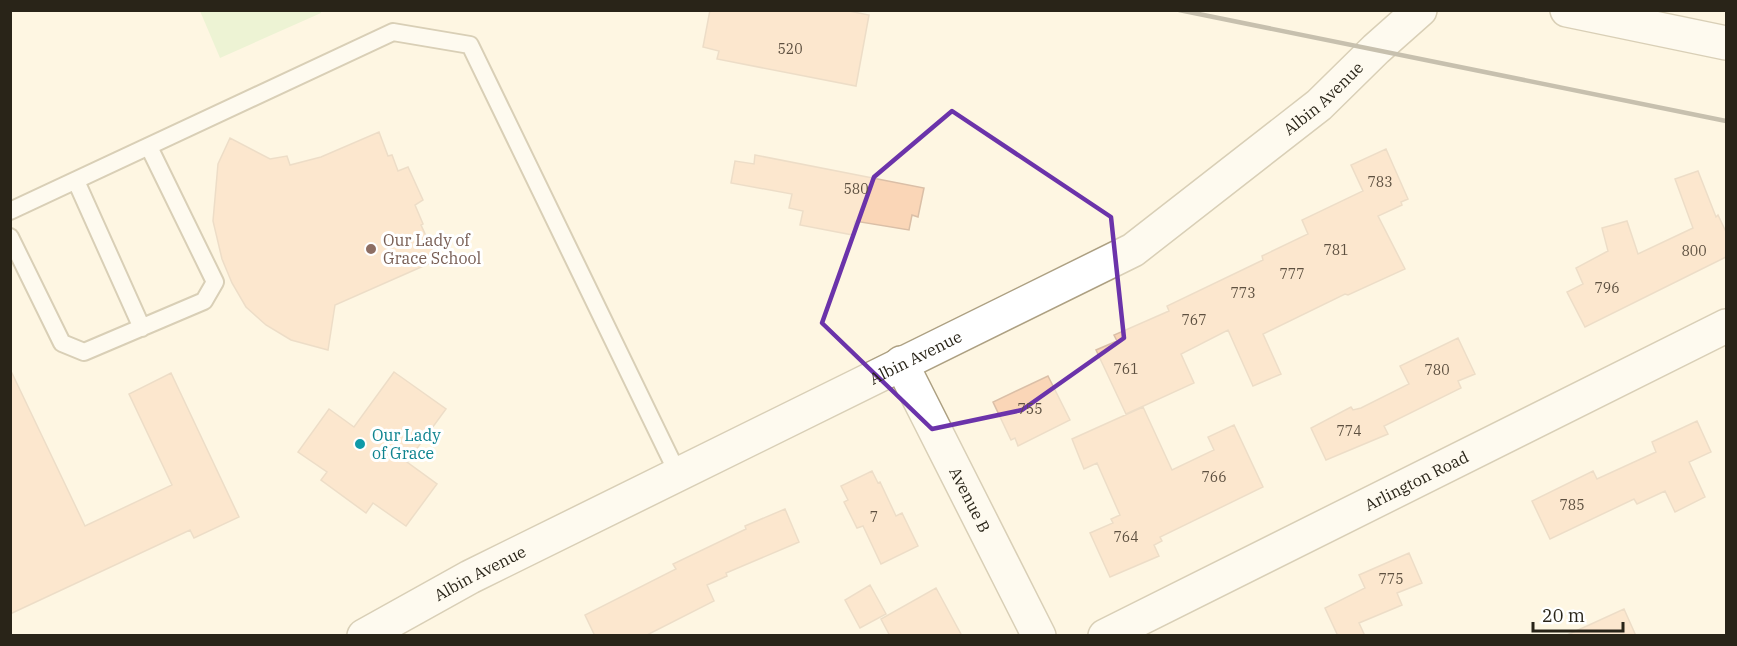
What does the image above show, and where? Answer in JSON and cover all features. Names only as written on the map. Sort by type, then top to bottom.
[{"type":"street","name":"Albin Avenue","points":[[364,636],[470,577],[1133,250],[1319,105],[1420,10]]},
{"type":"street","points":[[1567,10],[1726,43]]},
{"type":"street","name":"Arlington Road","points":[[1105,636],[1726,326]]},
{"type":"street","name":"Avenue B","points":[[901,363],[1039,636]]},
{"type":"lane","points":[[10,211],[393,32],[470,45],[678,474]]},
{"type":"lane","points":[[10,237],[62,343],[84,352],[204,301],[215,282],[148,147]]},
{"type":"lane","points":[[76,181],[142,328]]},
{"type":"highlighted area","points":[[952,111],[1111,217],[1124,338],[1022,410],[932,429],[822,323],[874,177]]},
{"type":"green space","points":[[320,10],[321,13],[220,58],[200,11]]},
{"type":"building","points":[[710,10],[844,10],[869,15],[856,86],[717,59],[719,51],[703,47]]},
{"type":"building","name":"Our Lady of Grace School","points":[[379,132],[388,156],[392,155],[398,171],[408,167],[423,200],[415,205],[423,224],[421,225],[437,260],[335,305],[328,350],[291,340],[266,325],[246,307],[222,259],[213,221],[218,164],[230,138],[270,159],[287,156],[290,165],[321,157]]},
{"type":"building","points":[[1386,149],[1408,199],[1401,202],[1402,205],[1378,216],[1405,269],[1348,295],[1345,294],[1263,334],[1281,374],[1253,386],[1228,330],[1181,354],[1194,383],[1126,414],[1096,350],[1117,341],[1114,335],[1169,311],[1167,306],[1263,260],[1262,256],[1308,234],[1302,220],[1363,191],[1351,165]]},
{"type":"building","points":[[755,155],[924,188],[918,217],[912,215],[909,230],[855,221],[853,235],[800,225],[803,211],[789,208],[792,194],[731,183],[735,161],[754,164]]},
{"type":"building","points":[[1698,171],[1716,217],[1718,215],[1726,232],[1726,257],[1585,327],[1567,292],[1583,284],[1576,268],[1608,251],[1602,228],[1627,221],[1638,254],[1693,228],[1675,179]]},
{"type":"building","points":[[1458,338],[1475,374],[1458,381],[1461,388],[1384,426],[1388,434],[1326,460],[1311,428],[1351,407],[1353,410],[1361,408],[1409,384],[1400,366]]},
{"type":"building","points":[[10,369],[85,526],[172,485],[129,394],[171,373],[239,517],[194,538],[190,530],[10,614]]},
{"type":"building","name":"Our Lady of Grace","points":[[394,372],[446,409],[407,462],[437,484],[406,526],[373,503],[366,513],[321,480],[327,472],[298,452],[329,409],[354,427]]},
{"type":"building","points":[[1048,376],[1070,420],[1018,446],[1015,438],[1011,440],[993,402]]},
{"type":"building","points":[[1143,407],[1172,470],[1214,450],[1208,437],[1234,425],[1263,487],[1160,537],[1162,541],[1154,545],[1159,556],[1110,577],[1090,533],[1113,523],[1111,519],[1120,515],[1097,463],[1084,469],[1072,439]]},
{"type":"building","points":[[1697,421],[1711,452],[1689,462],[1705,497],[1675,512],[1665,491],[1637,504],[1634,499],[1550,539],[1532,501],[1593,471],[1597,479],[1656,452],[1652,442]]},
{"type":"building","points":[[872,471],[878,483],[880,482],[896,516],[902,513],[918,546],[881,564],[863,526],[857,528],[844,502],[848,500],[841,486]]},
{"type":"building","points":[[785,509],[799,542],[726,573],[727,576],[707,585],[714,601],[645,636],[595,636],[585,615],[676,569],[673,564],[746,529],[745,526]]},
{"type":"building","points":[[1409,553],[1422,583],[1397,593],[1402,605],[1359,623],[1365,636],[1338,636],[1325,608],[1365,588],[1359,575]]},
{"type":"building","points":[[870,585],[886,614],[860,628],[845,600]]},
{"type":"building","points":[[936,588],[962,636],[890,636],[881,619]]},
{"type":"building","points":[[1624,609],[1636,636],[1565,636]]},
{"type":"railway","points":[[1179,10],[1726,121]]},
{"type":"place","name":"Our Lady of Grace School","points":[[371,249]]},
{"type":"place","name":"Our Lady of Grace","points":[[360,444]]}]
